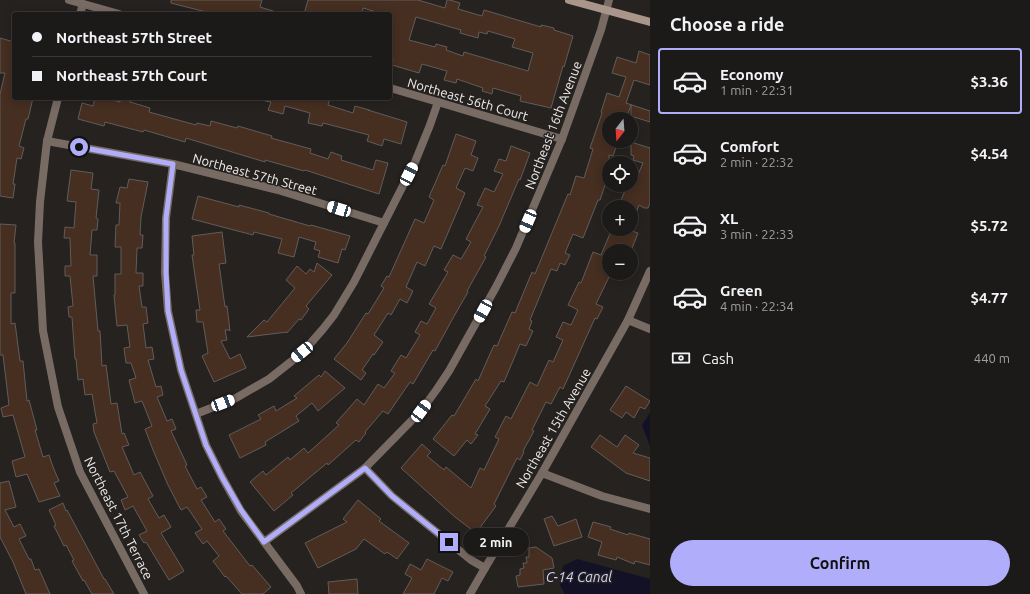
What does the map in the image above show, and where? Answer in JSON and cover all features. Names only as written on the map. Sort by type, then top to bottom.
[{"type":"street","points":[[69,0],[112,12]]},
{"type":"street","points":[[569,0],[650,22]]},
{"type":"street","name":"Northeast 16th Avenue","points":[[264,542],[365,468],[421,411],[449,371],[516,248],[562,140],[601,30],[609,0]]},
{"type":"street","points":[[81,12],[83,4]]},
{"type":"street","name":"Northeast 56th Court","points":[[392,89],[562,140]]},
{"type":"street","name":"Northeast 17th Terrace","points":[[57,100],[47,141],[40,202],[38,242],[43,331],[58,408],[80,472],[144,594]]},
{"type":"street","points":[[196,414],[236,398],[269,379],[302,352],[323,329],[340,306],[354,282],[415,162],[438,102]]},
{"type":"street","name":"Northeast 57th Street","points":[[47,141],[173,164],[278,190],[384,223]]},
{"type":"street","points":[[173,164],[166,218],[166,273],[168,311],[181,370],[206,445],[222,477],[241,510],[297,586],[301,594]]},
{"type":"street","name":"Northeast 15th Avenue","points":[[470,594],[484,568],[542,473],[628,320],[650,271]]},
{"type":"street","points":[[628,320],[650,329]]},
{"type":"street","points":[[365,468],[392,496],[471,560],[484,568]]},
{"type":"street","points":[[542,473],[602,496],[650,509]]},
{"type":"water","points":[[650,413],[650,446],[642,425]]},
{"type":"water","name":"C-14 Canal","points":[[577,559],[650,579],[650,594],[565,594],[560,585],[563,566]]},
{"type":"building","points":[[171,0],[262,0],[260,7],[276,12],[206,12],[171,3]]},
{"type":"building","points":[[308,0],[418,0],[445,8],[447,0],[450,0],[460,3],[458,9],[482,16],[484,10],[541,27],[541,25],[554,28],[554,30],[573,36],[551,108],[520,101],[521,96],[493,88],[492,94],[482,91],[483,88],[457,79],[456,83],[444,80],[447,71],[422,64],[419,73],[392,65],[392,12],[376,12],[363,8],[362,12],[305,12]],"holes":[[[416,17],[461,30],[460,33],[478,38],[479,32],[487,34],[488,31],[515,39],[512,47],[533,53],[528,71],[464,52],[463,56],[446,50],[447,47],[436,44],[435,47],[409,40]]]},
{"type":"building","points":[[0,38],[12,41],[12,100],[33,100],[19,146],[24,148],[21,159],[17,158],[13,184],[15,184],[13,198],[0,196],[0,94],[5,73],[0,73]]},
{"type":"building","points":[[639,51],[650,55],[650,85],[634,80],[626,103],[650,111],[650,122],[638,118],[638,112],[631,112],[631,105],[628,112],[601,112],[607,93],[619,97],[626,77],[612,73],[617,57],[636,63]]},
{"type":"building","points":[[94,100],[113,100],[120,102],[120,100],[130,100],[130,102],[150,108],[149,112],[196,125],[197,123],[210,126],[211,121],[237,128],[238,126],[272,136],[271,138],[311,149],[310,153],[328,159],[331,152],[342,156],[341,160],[373,170],[376,160],[388,163],[379,194],[305,170],[304,171],[265,160],[265,162],[186,138],[185,142],[144,130],[143,132],[105,122],[104,126],[78,119],[82,103],[93,106]]},
{"type":"building","points":[[329,100],[328,105],[353,113],[355,106],[407,122],[401,144],[384,139],[382,146],[367,141],[369,135],[323,123],[322,126],[308,123],[310,113],[285,106],[283,114],[268,110],[271,102],[265,101]]},
{"type":"building","points":[[602,113],[602,148],[616,148],[613,156],[602,156],[603,192],[600,200],[598,200],[583,238],[573,234],[565,253],[570,255],[565,265],[560,263],[557,271],[551,269],[530,320],[532,321],[529,329],[533,331],[526,346],[520,344],[504,382],[501,381],[485,406],[490,409],[475,434],[478,435],[471,444],[467,440],[454,456],[433,439],[452,415],[454,416],[476,379],[478,381],[494,345],[497,346],[512,312],[515,313],[532,272],[535,274],[568,194],[570,195],[576,176],[584,178],[593,149],[590,148]]},
{"type":"building","points":[[456,134],[476,141],[471,155],[478,158],[473,171],[465,168],[456,188],[465,193],[441,249],[434,246],[425,266],[417,262],[406,287],[413,291],[407,303],[400,299],[391,315],[388,313],[374,335],[383,342],[362,370],[366,373],[361,380],[334,359],[347,343],[366,313],[368,314],[384,288],[381,286],[387,276],[389,277],[415,219],[424,223],[434,200],[429,197],[443,165],[445,166]]},
{"type":"building","points":[[638,144],[650,148],[650,203],[648,208],[644,208],[639,205],[638,208],[638,200],[621,200],[624,192],[638,192],[638,174],[643,163],[638,162],[638,156],[631,155],[631,148],[638,148]]},
{"type":"building","points":[[511,146],[530,153],[520,180],[519,179],[499,226],[484,256],[486,257],[435,351],[433,350],[413,384],[410,382],[388,414],[383,411],[365,432],[366,433],[359,442],[356,440],[328,465],[327,463],[291,493],[293,495],[274,511],[250,482],[263,471],[266,475],[288,457],[290,460],[304,448],[308,453],[339,425],[336,423],[357,399],[364,405],[378,384],[384,388],[395,373],[391,371],[401,355],[406,358],[420,335],[415,332],[421,321],[427,324],[436,308],[429,304],[448,272],[444,270],[453,255],[461,259],[471,242],[466,239],[483,207],[477,205],[485,188],[494,192],[503,174],[494,171],[499,159],[506,161]]},
{"type":"building","points":[[71,170],[93,173],[91,189],[99,190],[96,218],[98,219],[97,230],[92,230],[90,255],[97,255],[97,276],[93,276],[98,331],[100,331],[102,366],[106,365],[111,404],[117,403],[122,434],[124,433],[129,445],[122,447],[134,475],[140,472],[153,496],[148,499],[159,518],[164,515],[171,527],[161,533],[184,571],[169,580],[146,542],[144,543],[139,535],[147,531],[133,506],[125,510],[121,500],[128,497],[114,471],[110,472],[94,432],[93,424],[97,423],[92,394],[85,395],[83,379],[78,380],[72,317],[69,317],[68,307],[73,306],[70,276],[65,276],[65,266],[71,266],[70,238],[64,238],[65,227],[74,228],[76,202],[67,201]]},
{"type":"building","points":[[129,179],[148,182],[141,217],[140,235],[143,235],[142,248],[137,248],[136,273],[143,273],[143,286],[139,286],[142,307],[146,307],[148,323],[143,324],[146,348],[152,347],[154,359],[148,360],[156,387],[161,386],[163,395],[157,397],[167,421],[172,419],[176,429],[171,431],[187,465],[185,466],[197,489],[201,487],[207,497],[201,500],[215,522],[219,519],[226,529],[223,531],[250,566],[252,565],[271,587],[263,594],[242,594],[226,576],[225,577],[213,561],[219,556],[207,541],[203,544],[195,533],[202,529],[187,507],[181,510],[168,485],[145,429],[152,426],[142,401],[135,403],[129,380],[136,378],[131,363],[126,363],[124,348],[130,347],[127,325],[117,326],[114,295],[115,274],[121,274],[121,247],[115,247],[116,225],[119,225],[120,203],[116,203],[120,187],[127,188]]},
{"type":"building","points":[[198,196],[239,207],[239,205],[350,236],[345,250],[342,249],[338,263],[318,257],[320,251],[314,249],[316,242],[299,237],[294,257],[278,253],[282,239],[254,232],[253,235],[192,219]]},
{"type":"building","points":[[0,224],[16,225],[14,243],[15,293],[11,293],[11,324],[15,323],[20,361],[23,361],[27,401],[29,400],[37,430],[35,430],[43,457],[49,455],[59,481],[54,483],[60,496],[39,502],[27,474],[16,477],[12,461],[25,457],[13,415],[3,417],[1,408],[9,405],[3,355],[0,355]]},
{"type":"building","points":[[222,232],[226,263],[219,264],[230,331],[225,330],[227,340],[221,341],[230,359],[240,354],[246,368],[214,382],[202,356],[208,353],[203,322],[197,322],[196,310],[200,310],[192,255],[194,255],[192,236]]},
{"type":"building","points":[[609,236],[637,236],[634,244],[606,244]]},
{"type":"building","points":[[593,252],[601,255],[602,253],[602,280],[608,280],[596,304],[603,307],[597,319],[595,318],[563,389],[560,387],[551,404],[546,402],[532,430],[534,431],[523,451],[524,452],[520,460],[517,458],[494,504],[496,506],[476,533],[455,517],[401,468],[422,444],[431,452],[427,456],[444,470],[446,467],[471,488],[480,468],[484,470],[499,439],[495,437],[506,416],[511,419],[530,382],[537,386],[549,360],[553,362],[563,340],[556,337],[563,322],[571,325],[578,310],[568,305],[579,282],[581,283]]},
{"type":"building","points":[[317,263],[332,275],[306,306],[309,309],[301,320],[299,319],[287,333],[247,337],[264,320],[267,322],[295,288],[286,280],[297,266],[306,274],[310,269],[314,272]]},
{"type":"building","points":[[325,371],[345,388],[318,411],[312,403],[296,416],[299,421],[265,442],[266,445],[240,458],[229,435],[261,419],[258,415],[274,406],[276,411],[297,398],[294,396],[319,375],[321,377]]},
{"type":"building","points":[[626,386],[650,401],[645,409],[640,407],[634,418],[626,412],[622,418],[610,410]]},
{"type":"building","points":[[600,435],[617,447],[625,435],[639,445],[633,453],[650,458],[650,481],[626,473],[591,447]]},
{"type":"building","points":[[9,481],[16,507],[5,510],[14,527],[20,524],[26,536],[19,539],[29,559],[31,559],[35,570],[39,569],[50,594],[26,594],[13,562],[0,537],[0,483]]},
{"type":"building","points":[[358,500],[381,519],[379,521],[409,543],[397,559],[387,552],[385,554],[364,539],[356,549],[318,568],[305,543],[347,522],[343,519]]},
{"type":"building","points":[[63,503],[104,579],[114,594],[92,594],[84,580],[83,581],[72,561],[74,560],[66,545],[64,546],[54,526],[56,525],[49,510]]},
{"type":"building","points":[[552,516],[558,526],[576,519],[582,537],[554,546],[544,519]]},
{"type":"building","points":[[593,522],[611,527],[610,529],[628,535],[629,533],[650,539],[650,565],[635,561],[634,564],[617,557],[616,560],[598,555],[602,542],[588,537]]},
{"type":"building","points":[[536,547],[552,558],[554,568],[543,570],[544,584],[518,587],[516,576],[520,575],[520,569],[524,568],[523,563],[527,563],[526,557],[529,557],[529,548]]},
{"type":"building","points":[[427,559],[453,572],[448,581],[442,578],[434,594],[403,594],[412,578],[405,574],[410,564],[421,570]]},
{"type":"building","points":[[357,579],[358,594],[329,594],[328,582]]},
{"type":"route","points":[[79,147],[173,164],[166,218],[166,273],[168,311],[181,370],[206,445],[241,510],[264,542],[365,468],[392,496],[449,542]]}]
